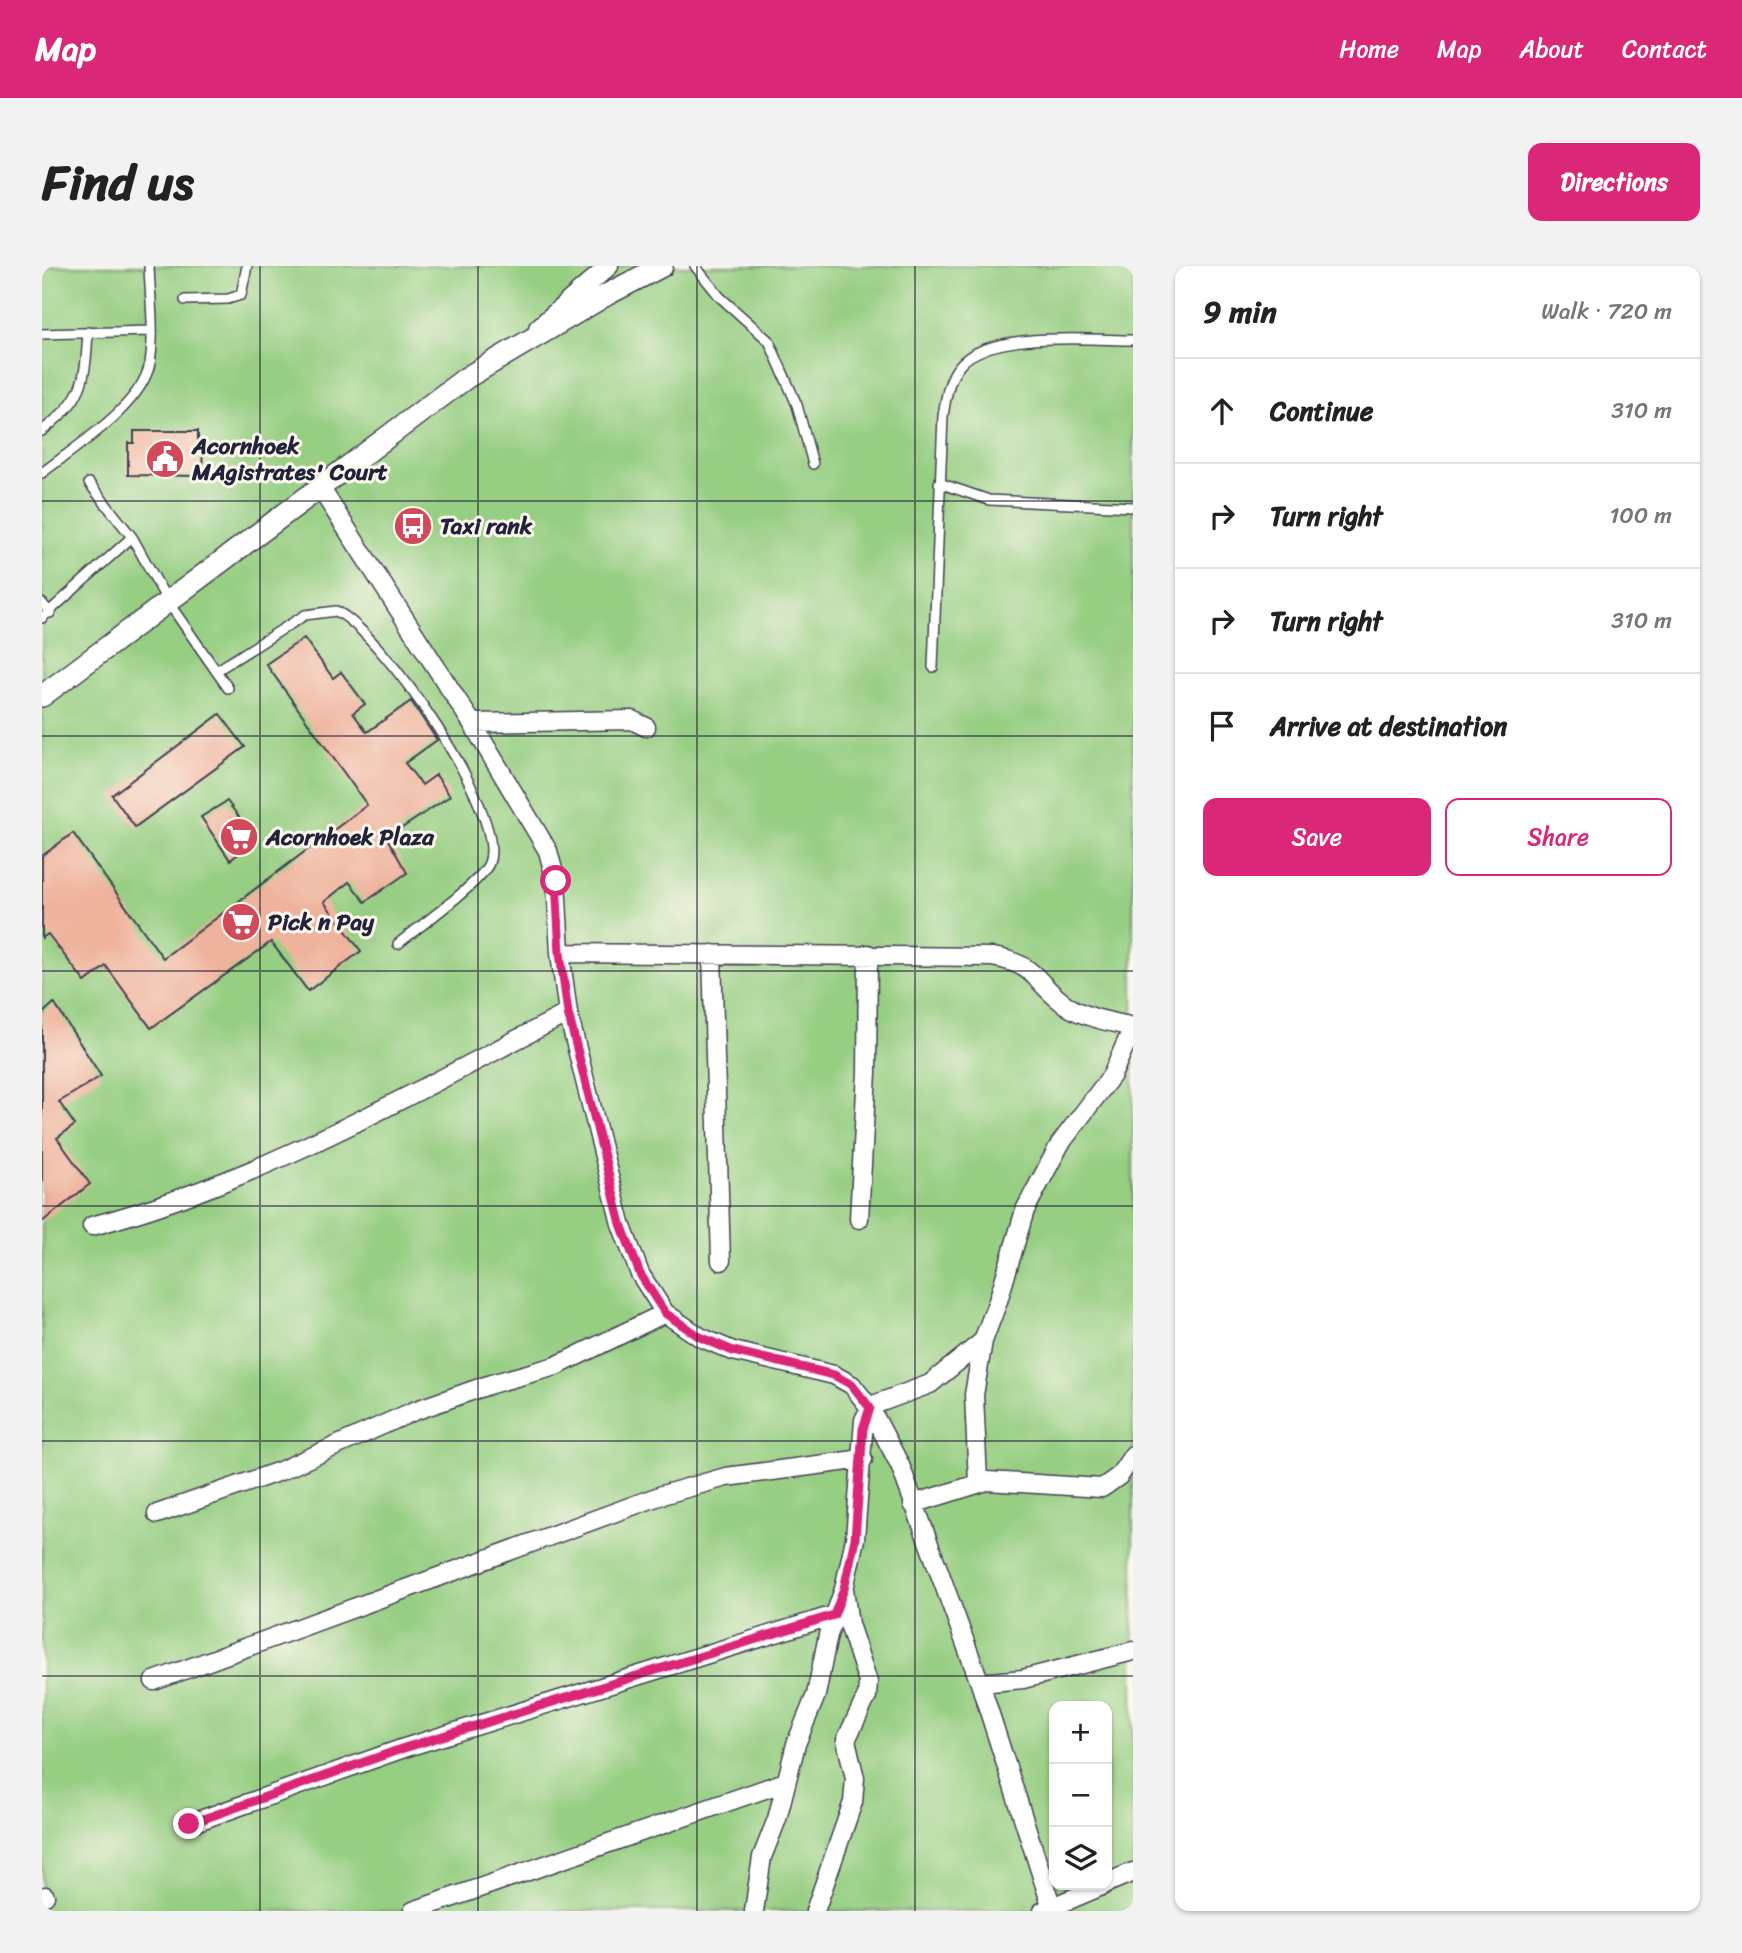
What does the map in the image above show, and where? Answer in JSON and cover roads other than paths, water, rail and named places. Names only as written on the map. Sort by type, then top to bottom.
[{"type":"street","points":[[520,344],[609,266]]},
{"type":"street","points":[[42,696],[447,391],[520,344],[662,266]]},
{"type":"street","points":[[319,486],[472,723],[548,851],[556,881],[560,953],[568,1013],[621,1224],[640,1274],[665,1313],[700,1337],[733,1351],[834,1375],[852,1385],[870,1408],[900,1465],[980,1683],[1049,1910],[1092,1890]]},
{"type":"street","points":[[472,723],[632,720],[646,727]]},
{"type":"street","points":[[560,953],[868,954],[1014,960],[1028,967],[1057,998],[1073,1009],[1133,1027],[1112,1075],[1060,1144],[1025,1210],[983,1342],[974,1395],[978,1482]]},
{"type":"street","points":[[712,954],[721,1261]]},
{"type":"street","points":[[859,1219],[868,1045],[868,954]]},
{"type":"street","points":[[92,1226],[166,1203],[279,1160],[568,1013]]},
{"type":"street","points":[[157,1514],[280,1471],[414,1411],[491,1384],[556,1366],[665,1313]]},
{"type":"street","points":[[754,1911],[762,1857],[777,1819],[785,1782],[816,1695],[834,1615],[844,1589],[855,1539],[863,1459],[863,1429],[870,1408],[930,1384],[983,1342]]},
{"type":"street","points":[[913,1504],[978,1482],[1007,1480],[1102,1488],[1119,1476],[1133,1455]]},
{"type":"street","points":[[154,1681],[662,1495],[740,1474],[863,1459]]},
{"type":"street","points":[[815,1911],[853,1802],[855,1778],[846,1740],[867,1696],[868,1682],[849,1624],[844,1589]]},
{"type":"street","points":[[189,1824],[404,1748],[834,1615]]},
{"type":"street","points":[[980,1683],[1023,1679],[1133,1651]]},
{"type":"street","points":[[413,1911],[785,1782]]},
{"type":"street","points":[[1112,1881],[1133,1872]]},
{"type":"lane","points":[[42,473],[132,398],[150,364],[149,266]]},
{"type":"lane","points":[[184,300],[228,299],[241,295],[247,266]]},
{"type":"lane","points":[[695,266],[720,297],[769,341],[797,405],[813,464]]},
{"type":"lane","points":[[42,334],[150,331]]},
{"type":"lane","points":[[42,431],[81,390],[86,377],[88,332]]},
{"type":"lane","points":[[933,667],[939,482],[948,390],[960,365],[971,354],[993,346],[1044,340],[1133,341]]},
{"type":"lane","points":[[939,482],[989,500],[1133,507]]},
{"type":"lane","points":[[89,483],[132,537],[168,602],[228,688]]},
{"type":"lane","points":[[42,603],[46,616],[132,537]]},
{"type":"lane","points":[[216,671],[305,615],[336,611],[359,625],[423,705],[453,751],[483,812],[491,855],[481,875],[398,944]]},
{"type":"place","name":"Acornhoek MAgistrates' Court","points":[[165,459]]},
{"type":"place","name":"Taxi rank","points":[[413,526]]},
{"type":"place","name":"Acornhoek Plaza","points":[[239,837]]},
{"type":"place","name":"Pick n Pay","points":[[241,922]]}]
